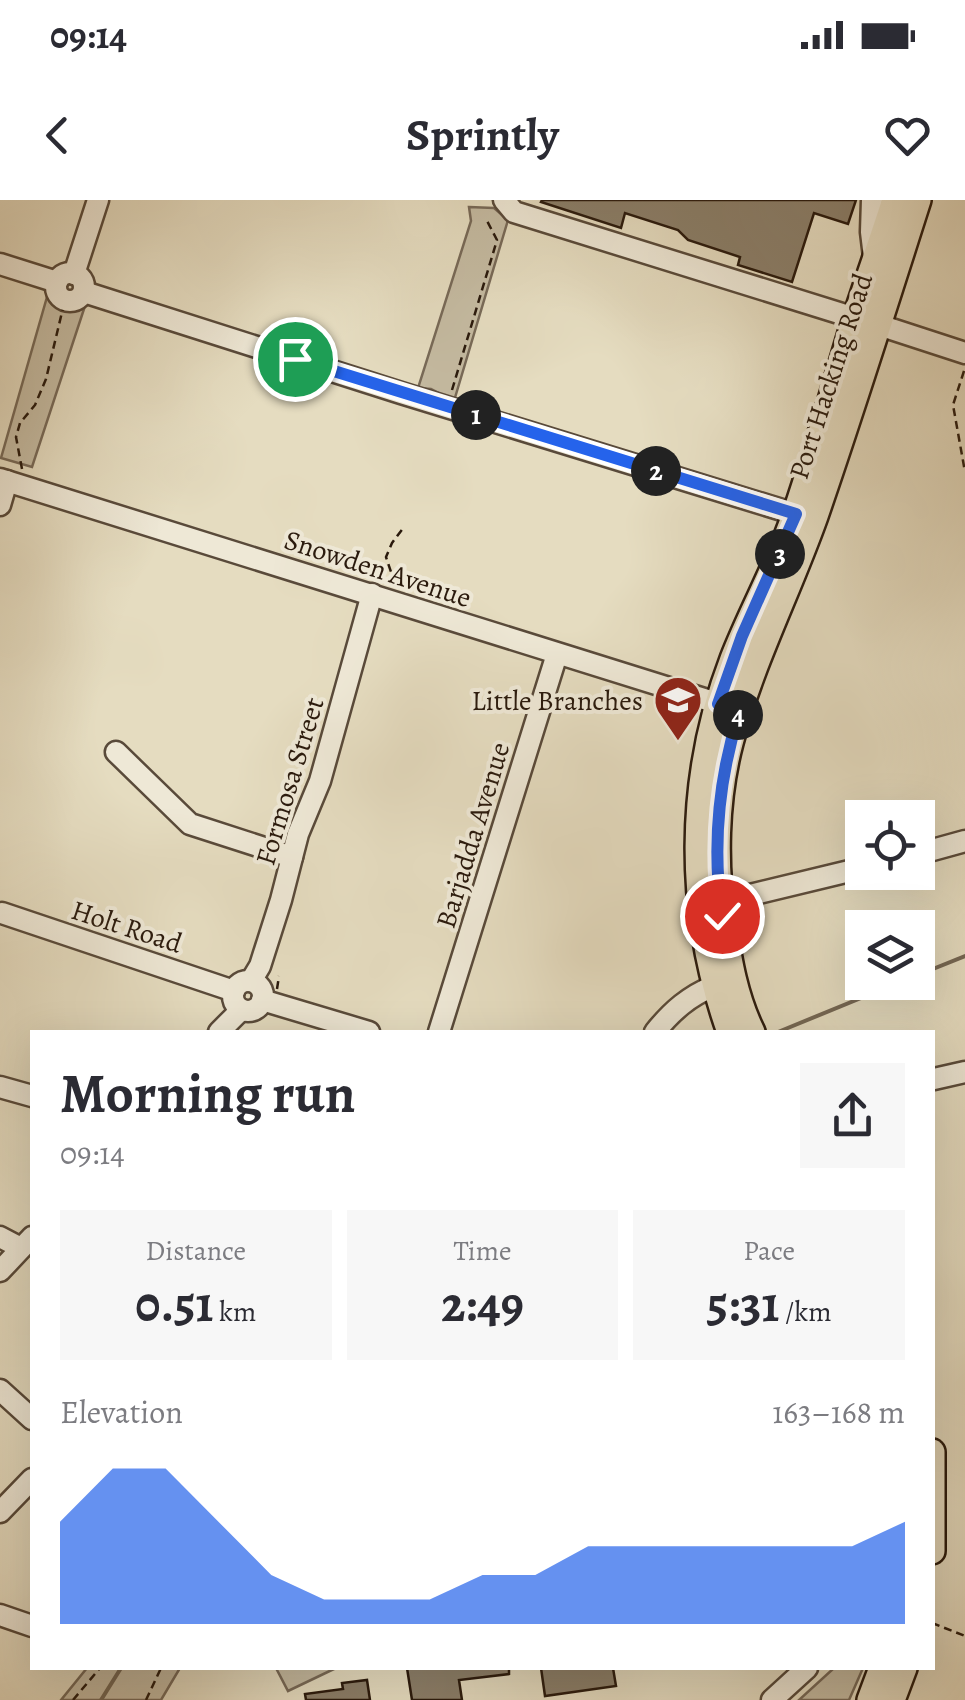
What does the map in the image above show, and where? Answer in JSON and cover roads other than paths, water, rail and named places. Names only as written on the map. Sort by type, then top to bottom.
[{"type":"main road","name":"Port Hacking Road","points":[[729,707],[742,636],[796,514],[867,322],[875,264],[895,200]]},
{"type":"main road","points":[[867,322],[864,317],[873,310],[891,252],[908,231],[918,200]]},
{"type":"main road","name":"Port Hacking Road","points":[[739,1027],[731,968],[696,847],[710,742],[763,645],[798,563],[857,395],[857,372],[867,322]]},
{"type":"main road","name":"Port Hacking Road","points":[[710,899],[714,986],[739,1027]]},
{"type":"main road","points":[[870,1700],[881,1670]]},
{"type":"main road","points":[[892,1700],[903,1670]]},
{"type":"street","points":[[70,287],[98,200]]},
{"type":"street","points":[[504,200],[514,212],[965,354]]},
{"type":"street","points":[[872,200],[875,264]]},
{"type":"street","points":[[0,264],[796,514]]},
{"type":"street","points":[[0,505],[8,482]]},
{"type":"street","name":"Snowden Avenue","points":[[8,482],[729,707]]},
{"type":"street","name":"Formosa Street","points":[[220,1030],[260,966],[298,834],[320,781],[372,594]]},
{"type":"street","name":"Barjadda Avenue","points":[[440,1030],[557,654]]},
{"type":"street","points":[[116,752],[190,824],[292,857]]},
{"type":"street","points":[[935,849],[965,841]]},
{"type":"street","points":[[710,899],[746,896],[845,872]]},
{"type":"street","name":"Holt Road","points":[[2,914],[242,994]]},
{"type":"street","points":[[657,1030],[684,1002],[714,986]]},
{"type":"street","points":[[242,994],[254,1010],[262,1000],[362,1030]]},
{"type":"street","points":[[935,1079],[965,1072]]},
{"type":"street","points":[[0,1087],[30,1095]]},
{"type":"street","points":[[0,1237],[27,1242]]},
{"type":"street","points":[[0,1272],[27,1242]]},
{"type":"street","points":[[0,1390],[30,1417]]},
{"type":"street","points":[[0,1512],[30,1481]]},
{"type":"street","points":[[0,1615],[30,1625]]},
{"type":"street","points":[[772,1700],[805,1670]]},
{"type":"waterway","points":[[935,968],[965,956]]},
{"type":"waterway","points":[[783,1030],[856,1000]]},
{"type":"waterway","points":[[101,1700],[120,1670]]},
{"type":"place","name":"Little Branches","points":[[678,742]]}]
